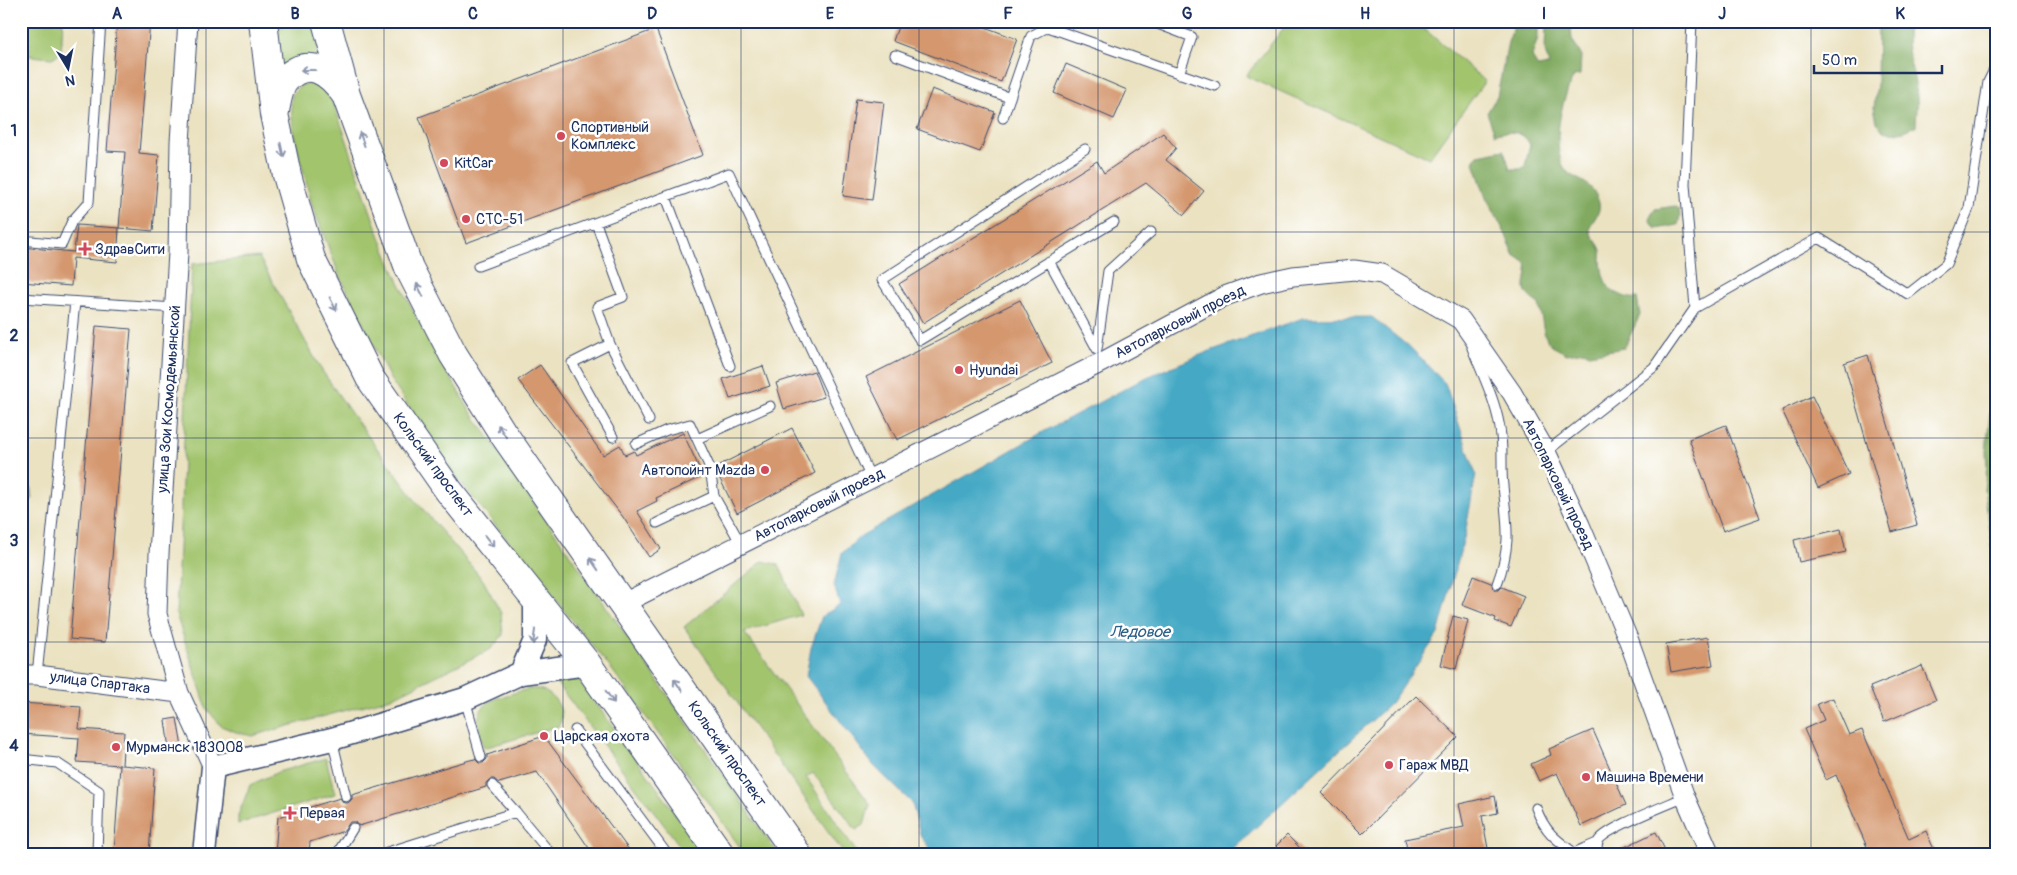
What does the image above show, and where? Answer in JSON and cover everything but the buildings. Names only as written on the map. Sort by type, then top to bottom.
[{"type":"main road","name":"Кольский проспект","points":[[263,21],[274,114],[287,175],[310,259],[370,378],[449,491],[587,664],[720,854]]},
{"type":"main road","points":[[266,50],[275,21]]},
{"type":"main road","name":"Кольский проспект","points":[[325,24],[346,95],[409,268],[453,354],[502,432],[797,854]]},
{"type":"main road","points":[[274,114],[280,90],[286,78],[302,68],[323,70],[336,80],[346,95]]},
{"type":"street","name":"улица Зои Космодемьянской","points":[[188,21],[180,142],[178,253],[157,614],[179,693],[213,768]]},
{"type":"street","name":"Автопарковый проезд","points":[[622,604],[871,478],[1101,355],[1225,296],[1261,283],[1293,276],[1354,270],[1382,274],[1461,320],[1512,393],[1546,452],[1580,525],[1629,641],[1685,797],[1710,854]]},
{"type":"street","points":[[521,673],[535,640],[535,598]]},
{"type":"street","points":[[204,854],[213,768],[332,739],[465,699],[521,673],[587,664]]},
{"type":"street","name":"улица Спартака","points":[[29,675],[179,693]]},
{"type":"lane","points":[[21,240],[62,244],[72,221],[89,202],[102,21]]},
{"type":"lane","points":[[1150,21],[1192,37],[1178,74]]},
{"type":"lane","points":[[1692,21],[1685,184],[1695,308]]},
{"type":"lane","points":[[1003,118],[1031,36],[1049,24],[1178,74],[1215,86]]},
{"type":"lane","points":[[895,55],[1010,98]]},
{"type":"lane","points":[[1546,452],[1654,367],[1695,308],[1819,238],[1908,294],[1946,264],[1969,208],[1988,82],[1996,66]]},
{"type":"lane","points":[[1085,149],[882,280],[920,340],[1114,222]]},
{"type":"lane","points":[[478,266],[729,173],[871,478]]},
{"type":"lane","points":[[666,197],[730,366]]},
{"type":"lane","points":[[596,223],[623,297],[597,307],[610,344],[649,420]]},
{"type":"lane","points":[[1101,355],[1108,271],[1151,232]]},
{"type":"lane","points":[[1049,261],[1101,355]]},
{"type":"lane","points":[[21,298],[175,308]]},
{"type":"lane","points":[[29,675],[75,302]]},
{"type":"lane","points":[[1461,320],[1493,402],[1502,435],[1503,483],[1508,544],[1506,558],[1497,584]]},
{"type":"lane","points":[[610,344],[572,363],[613,437]]},
{"type":"lane","points":[[697,439],[770,406]]},
{"type":"lane","points":[[636,444],[667,430],[690,424],[710,468],[714,496],[741,544]]},
{"type":"lane","points":[[657,523],[714,496]]},
{"type":"lane","points":[[465,699],[481,757]]},
{"type":"lane","points":[[575,730],[667,854]]},
{"type":"lane","points":[[332,739],[346,797]]},
{"type":"lane","points":[[21,759],[57,763],[99,791],[96,854]]},
{"type":"lane","points":[[492,785],[551,854]]},
{"type":"lane","points":[[1536,808],[1548,833],[1559,844],[1575,853],[1597,843],[1602,836],[1616,828],[1685,797]]},
{"type":"lane","points":[[381,854],[516,812]]},
{"type":"lane","points":[[337,854],[353,828]]},
{"type":"lane","points":[[1597,843],[1598,854]]},
{"type":"green space","points":[[21,21],[63,21],[61,53],[52,58],[21,55]]},
{"type":"green space","points":[[289,21],[308,21],[318,28],[325,63],[277,72],[274,42],[279,28]]},
{"type":"green space","points":[[1289,21],[1415,21],[1485,81],[1429,158],[1246,76]]},
{"type":"green space","points":[[1516,21],[1541,21],[1538,25],[1538,37],[1532,57],[1538,67],[1549,65],[1545,51],[1546,24],[1548,21],[1570,21],[1572,39],[1581,55],[1580,75],[1574,76],[1565,96],[1559,122],[1558,148],[1565,169],[1592,189],[1599,203],[1599,211],[1591,225],[1590,231],[1601,249],[1602,270],[1607,284],[1621,295],[1637,298],[1640,315],[1624,348],[1589,354],[1584,351],[1567,354],[1552,346],[1547,340],[1539,304],[1525,290],[1526,263],[1513,254],[1506,235],[1485,195],[1473,160],[1478,155],[1504,150],[1510,169],[1521,169],[1525,166],[1530,145],[1527,140],[1516,133],[1495,134],[1487,113],[1497,96],[1508,42]]},
{"type":"green space","points":[[1878,21],[1910,21],[1907,40],[1917,98],[1916,126],[1900,132],[1883,131],[1877,122],[1874,107],[1877,84]]},
{"type":"green space","points":[[312,82],[318,83],[328,90],[389,260],[421,325],[469,409],[778,854],[745,854],[613,671],[455,475],[390,379],[339,274],[312,205],[293,131],[291,102],[292,95],[297,89],[302,85]]},
{"type":"green space","points":[[1675,206],[1679,209],[1678,225],[1656,229],[1650,221],[1651,214],[1655,209]]},
{"type":"green space","points":[[259,257],[319,366],[351,413],[416,501],[483,580],[501,613],[503,635],[491,649],[391,698],[252,736],[221,726],[207,709],[176,614],[192,264]]},
{"type":"green space","points":[[1996,324],[1996,572],[1984,489],[1995,364]]},
{"type":"green space","points":[[21,438],[24,440],[32,499],[21,515]]},
{"type":"green space","points":[[763,561],[779,565],[801,615],[744,632],[870,804],[864,825],[856,830],[813,773],[806,777],[858,854],[844,854],[684,627]]},
{"type":"green space","points":[[549,673],[569,674],[579,680],[705,854],[686,854]]},
{"type":"green space","points":[[528,689],[542,690],[553,697],[561,711],[559,726],[484,748],[479,732],[478,720],[480,712],[485,705],[503,696]]},
{"type":"green space","points":[[326,758],[335,794],[238,824],[238,816],[250,785],[278,772]]},
{"type":"water","name":"Ледовое","points":[[1372,317],[1413,350],[1445,383],[1476,474],[1465,534],[1438,634],[1391,703],[1227,854],[934,854],[921,837],[912,803],[874,766],[806,676],[811,648],[822,616],[840,605],[834,585],[842,553],[861,536],[1043,432],[1147,377],[1210,351],[1303,318]]},
{"type":"place","name":"Спортивный Комплекс","points":[[561,136]]},
{"type":"place","name":"KitCar","points":[[444,163]]},
{"type":"place","name":"СТС-51","points":[[466,219]]},
{"type":"place","name":"ЗдравСити","points":[[85,249]]},
{"type":"place","name":"Hyundai","points":[[959,370]]},
{"type":"place","name":"Автопойнт Mazda","points":[[765,470]]},
{"type":"place","name":"Царская охота","points":[[544,736]]},
{"type":"place","name":"Мурманск 183008","points":[[116,747]]},
{"type":"place","name":"Гараж МВД","points":[[1389,765]]},
{"type":"place","name":"Машина Времени","points":[[1586,777]]},
{"type":"place","name":"Первая","points":[[290,813]]}]
